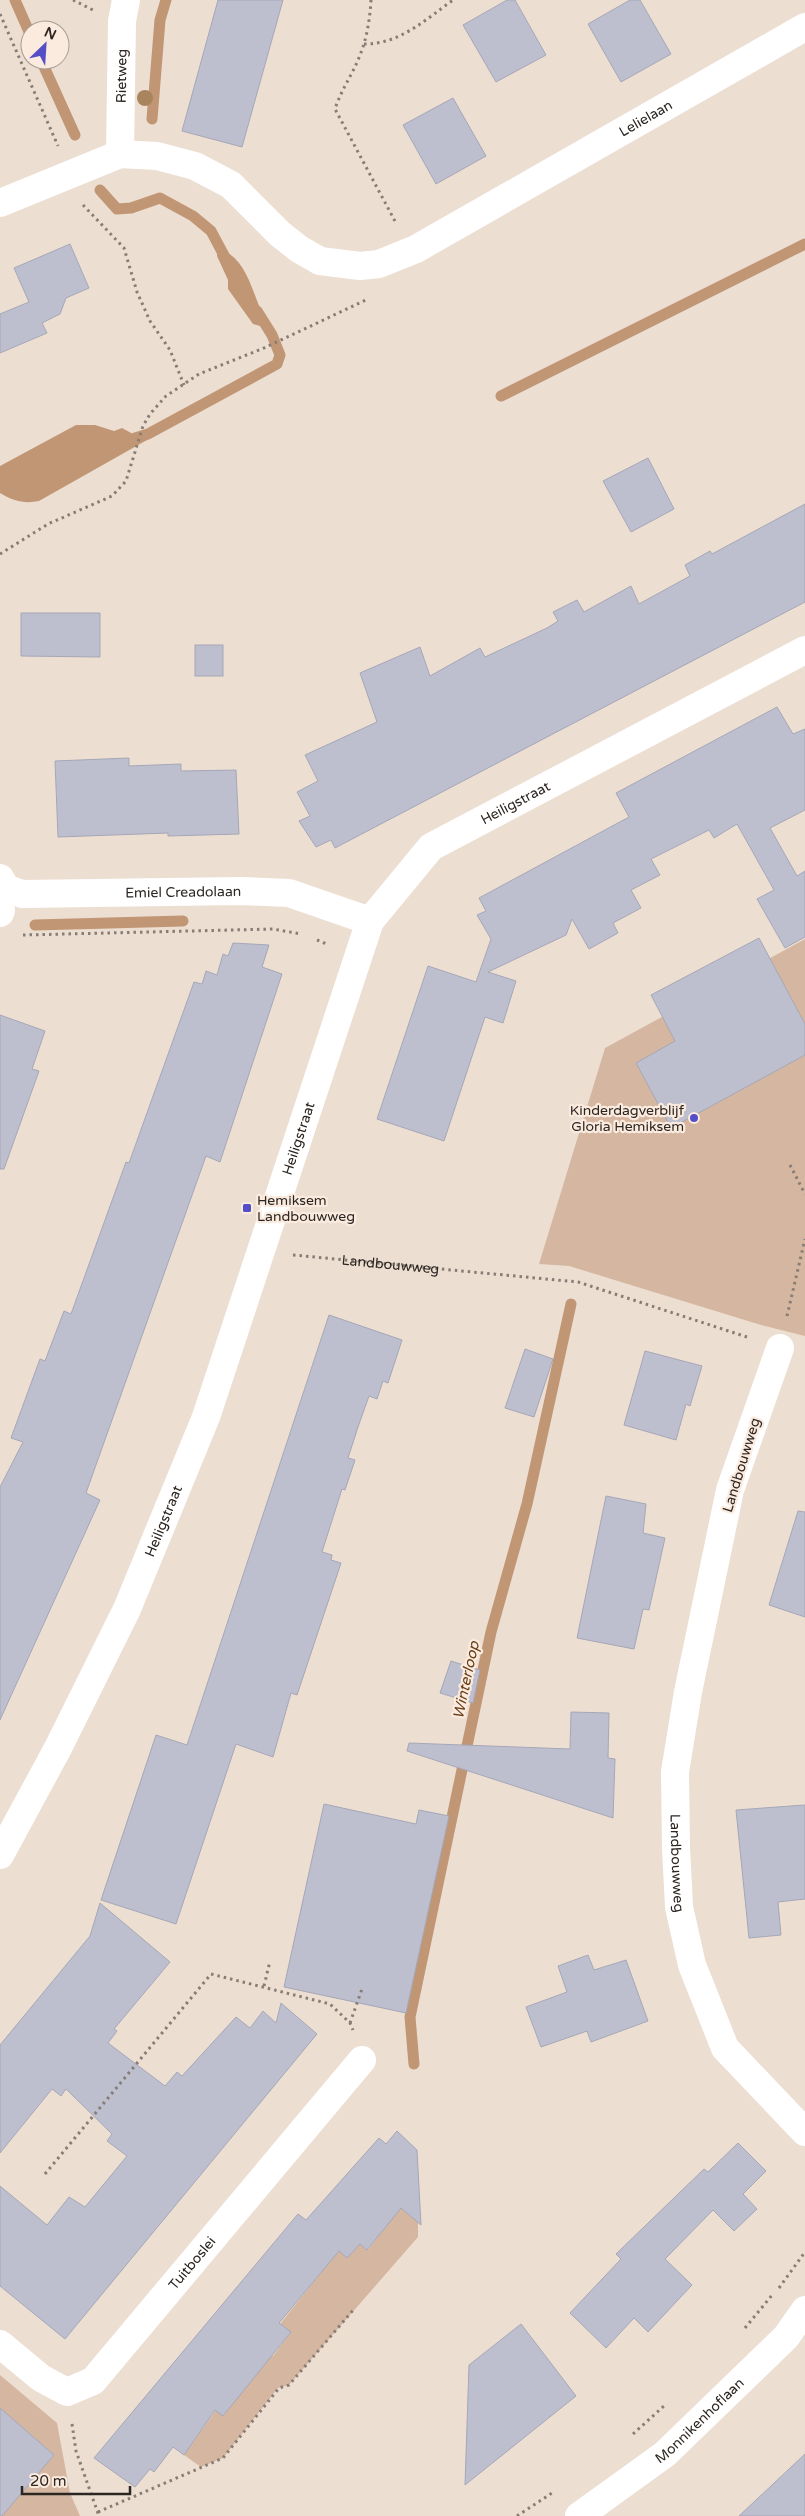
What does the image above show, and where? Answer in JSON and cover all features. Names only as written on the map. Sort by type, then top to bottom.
[{"type":"street","name":"Rietweg","points":[[120,154],[122,21],[126,0]]},
{"type":"street","name":"Lelielaan","points":[[120,154],[157,156],[202,170],[231,185],[280,234],[320,261],[341,265],[370,265],[398,257],[416,249],[805,27]]},
{"type":"street","points":[[0,203],[74,186],[120,154]]},
{"type":"street","name":"Heiligstraat","points":[[0,1855],[58,1748],[127,1609],[206,1417],[370,921],[431,847],[805,650]]},
{"type":"street","name":"Emiel Creadolaan","points":[[2,897],[22,894],[241,891],[289,893],[370,921]]},
{"type":"street","name":"Landbouwweg","points":[[780,1348],[730,1490],[688,1692],[675,1772],[676,1848],[680,1907],[692,1965],[724,2048],[805,2132]]},
{"type":"street","name":"Tuitboslei","points":[[67,2392],[93,2381],[362,2060]]},
{"type":"street","name":"Monnikenhoflaan","points":[[579,2516],[665,2454],[786,2337],[805,2310]]},
{"type":"street","points":[[0,2344],[41,2378],[67,2392]]},
{"type":"path","points":[[371,0],[364,44],[335,109],[338,119],[402,234],[416,249]]},
{"type":"path","points":[[364,44],[381,44],[401,37],[453,0]]},
{"type":"path","points":[[0,14],[74,186],[89,214],[124,248],[147,314],[170,350],[184,385]]},
{"type":"path","points":[[0,554],[48,524],[112,496],[126,481],[143,426],[150,414],[166,396],[199,374],[287,338]]},
{"type":"path","points":[[20,936],[273,929],[302,934],[358,956]]},
{"type":"path","points":[[790,1165],[805,1194]]},
{"type":"path","points":[[780,1348],[805,1239]]},
{"type":"path","name":"Landbouwweg","points":[[260,1252],[578,1282],[780,1348]]},
{"type":"path","points":[[264,1986],[270,1961]]},
{"type":"path","points":[[45,2174],[211,1974],[330,2004],[350,2023],[362,2060]]},
{"type":"path","points":[[350,2023],[362,1989]]},
{"type":"path","points":[[741,2333],[805,2252]]},
{"type":"path","points":[[67,2392],[76,2451],[99,2514],[222,2458],[278,2388],[289,2385],[354,2309]]},
{"type":"path","points":[[629,2437],[670,2400]]},
{"type":"path","points":[[517,2516],[562,2487]]},
{"type":"shaded area","points":[[220,249],[236,259],[246,274],[261,310],[268,321],[260,326],[253,324],[228,289],[228,280],[217,256],[217,251]]},
{"type":"shaded area","points":[[76,425],[95,425],[114,431],[122,428],[133,434],[145,430],[149,436],[147,440],[39,501],[19,501],[0,493],[0,466]]},
{"type":"shaded area","name":"Kinderdagverblijf Gloria Hemiksem","points":[[805,939],[805,1336],[761,1325],[569,1266],[539,1264],[605,1048]]},
{"type":"shaded area","points":[[397,2205],[418,2222],[418,2237],[289,2385],[278,2388],[223,2458],[201,2467],[184,2455],[216,2410],[224,2415],[235,2399],[261,2346],[273,2356],[291,2332],[280,2324],[339,2250],[347,2258],[360,2244],[368,2250],[377,2238],[372,2234]]},
{"type":"shaded area","points":[[0,2375],[57,2423],[70,2493],[80,2516],[0,2516],[54,2455],[0,2409]]},
{"type":"building","points":[[218,0],[283,0],[242,147],[182,131]]},
{"type":"building","points":[[507,0],[515,0],[546,55],[496,82],[463,25]]},
{"type":"building","points":[[630,0],[640,0],[671,54],[621,82],[588,24]]},
{"type":"building","points":[[453,98],[486,156],[436,184],[403,125]]},
{"type":"building","points":[[70,244],[89,288],[66,298],[60,314],[42,323],[47,333],[0,353],[0,314],[29,302],[14,268]]},
{"type":"building","points":[[648,458],[674,509],[631,532],[603,481]]},
{"type":"building","points":[[805,504],[805,602],[335,848],[331,840],[316,847],[299,821],[310,816],[297,792],[318,781],[305,755],[377,722],[360,673],[420,647],[430,676],[480,648],[485,657],[547,628],[558,621],[553,612],[577,600],[584,612],[631,586],[639,604],[690,576],[685,565],[710,551],[712,554]]},
{"type":"building","points":[[21,613],[100,613],[100,657],[21,656]]},
{"type":"building","points":[[195,645],[223,645],[223,676],[195,676]]},
{"type":"building","points":[[777,707],[793,734],[805,729],[805,810],[770,828],[797,876],[805,871],[805,937],[785,948],[757,899],[774,890],[737,824],[714,838],[709,830],[651,859],[660,875],[631,890],[641,908],[613,923],[618,933],[589,949],[572,919],[566,935],[488,972],[516,981],[503,1023],[485,1017],[444,1141],[377,1119],[428,966],[476,982],[491,939],[477,915],[486,911],[479,898],[629,817],[616,793]]},
{"type":"building","points":[[129,758],[129,766],[181,764],[181,771],[236,770],[239,834],[168,836],[168,833],[58,837],[55,761]]},
{"type":"building","points":[[759,938],[805,1024],[805,1055],[671,1128],[636,1063],[675,1041],[651,995]]},
{"type":"building","points":[[233,943],[269,945],[262,967],[282,974],[220,1162],[206,1156],[86,1493],[100,1500],[0,1720],[0,1487],[23,1442],[11,1438],[40,1359],[45,1361],[64,1311],[71,1314],[126,1162],[129,1163],[194,982],[202,984],[206,971],[217,975],[223,954],[228,956]]},
{"type":"building","points":[[0,1015],[45,1031],[32,1069],[39,1071],[4,1169],[0,1169]]},
{"type":"building","points":[[329,1315],[402,1340],[388,1383],[383,1381],[377,1399],[369,1396],[348,1458],[355,1460],[345,1490],[342,1489],[322,1552],[332,1555],[331,1560],[341,1563],[297,1695],[291,1693],[273,1757],[236,1744],[176,1924],[101,1900],[156,1735],[187,1745]]},
{"type":"building","points":[[525,1349],[553,1359],[534,1417],[505,1408]]},
{"type":"building","points":[[645,1351],[702,1366],[690,1406],[686,1404],[676,1440],[624,1425]]},
{"type":"building","points":[[606,1496],[646,1504],[643,1533],[665,1538],[649,1610],[643,1609],[634,1649],[577,1638]]},
{"type":"building","points":[[798,1511],[805,1512],[805,1617],[769,1605]]},
{"type":"building","points":[[451,1661],[480,1670],[473,1703],[440,1693]]},
{"type":"building","points":[[571,1712],[609,1713],[608,1758],[615,1759],[613,1818],[407,1751],[409,1743],[570,1749]]},
{"type":"building","points":[[324,1804],[416,1824],[419,1810],[449,1816],[406,2013],[284,1987]]},
{"type":"building","points":[[805,1805],[805,1899],[778,1902],[781,1935],[749,1938],[736,1810]]},
{"type":"building","points":[[100,1903],[170,1962],[114,2029],[117,2031],[108,2043],[165,2086],[177,2072],[182,2076],[236,2017],[250,2028],[263,2011],[276,2023],[281,2003],[317,2034],[65,2339],[0,2286],[0,2186],[47,2225],[69,2197],[85,2207],[127,2156],[107,2141],[112,2134],[66,2089],[61,2096],[52,2089],[0,2153],[0,2045],[90,1936]]},
{"type":"building","points":[[588,1955],[594,1970],[626,1960],[648,2021],[591,2042],[587,2031],[541,2047],[526,2007],[567,1992],[558,1966]]},
{"type":"building","points":[[397,2131],[417,2150],[421,2225],[401,2208],[367,2250],[360,2244],[347,2258],[339,2251],[279,2323],[291,2332],[223,2416],[215,2410],[184,2455],[173,2447],[154,2472],[150,2469],[135,2487],[94,2458],[298,2214],[306,2220],[379,2138],[386,2144]]},
{"type":"building","points":[[738,2143],[766,2171],[743,2194],[757,2209],[734,2231],[713,2210],[665,2259],[692,2285],[648,2332],[634,2318],[606,2348],[570,2313],[621,2259],[616,2254],[704,2169],[708,2172]]},
{"type":"building","points":[[521,2324],[576,2396],[465,2485],[469,2365]]},
{"type":"building","points":[[0,2408],[54,2455],[2,2516],[0,2516]]},
{"type":"building","points":[[805,2454],[805,2516],[739,2516]]},
{"type":"waterway","points":[[15,0],[24,20]]},
{"type":"waterway","points":[[152,119],[160,20],[166,0]]},
{"type":"waterway","points":[[46,70],[75,135]]},
{"type":"waterway","points":[[100,190],[117,209],[131,208],[160,198],[193,216],[211,231],[227,261]]},
{"type":"waterway","points":[[501,396],[805,244]]},
{"type":"waterway","points":[[135,438],[148,434],[277,364],[280,355],[272,335],[257,311]]},
{"type":"waterway","points":[[35,925],[183,921]]},
{"type":"waterway","name":"Winterloop","points":[[414,2064],[410,2017],[491,1632],[527,1504],[571,1304]]},
{"type":"place","name":"Kinderdagverblijf Gloria Hemiksem","points":[[694,1118]]},
{"type":"place","name":"Hemiksem Landbouwweg","points":[[247,1208]]}]
